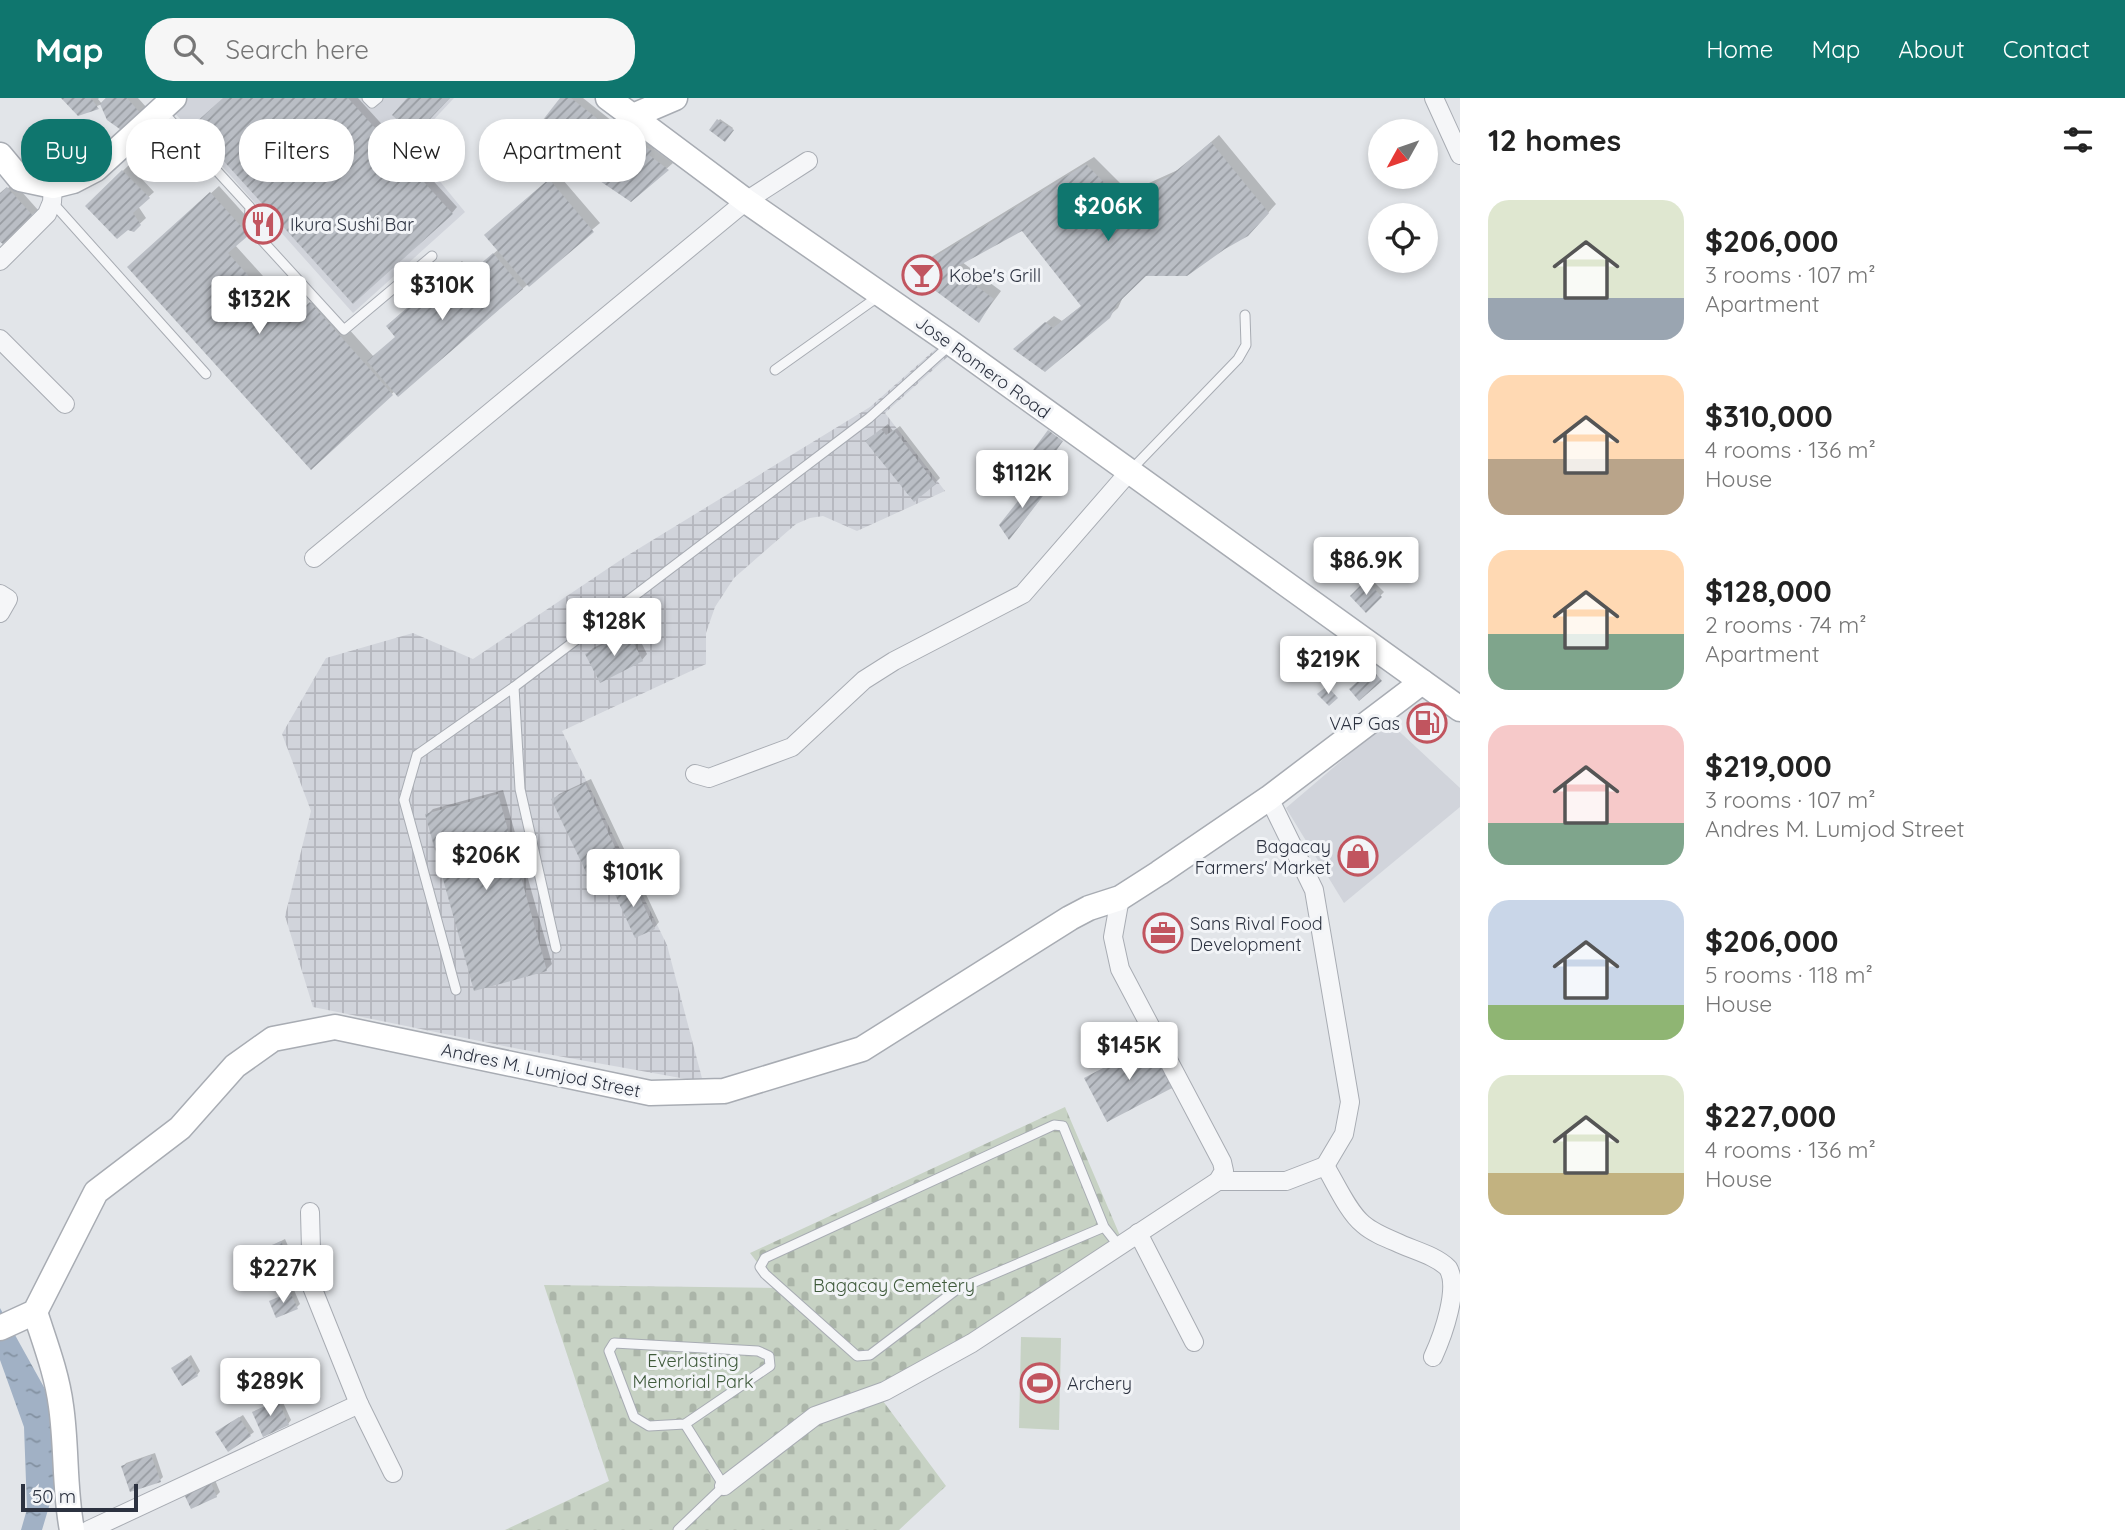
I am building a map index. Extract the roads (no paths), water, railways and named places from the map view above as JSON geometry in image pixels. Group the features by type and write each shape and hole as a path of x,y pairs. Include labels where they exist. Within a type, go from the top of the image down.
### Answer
{"main road":[{"name":"Jose Romero Road","path":"608,98 746,201 951,344 1460,709"},
{"path":"634,116 675,98"},
{"path":"0,155 20,178 52,194 96,169 161,102"},
{"name":"Andres M. Lumjod Street","path":"17,1320 96,1192 180,1128 235,1066 273,1039 335,1027 650,1093 724,1091 862,1049 1070,918 1089,908 1120,898 1269,798 1422,682"},
{"path":"17,1320 51,1362 61,1406 66,1503 72,1530"}],"street":[{"path":"1434,98 1460,155"},
{"path":"314,558 746,201 808,161"},
{"path":"0,261 47,214 52,194"},
{"path":"0,340 65,404"},
{"path":"695,774 709,778 792,747 864,680 894,661 1023,594 1129,472"},
{"path":"0,594 8,599 0,613"},
{"path":"1219,1181 1286,1181 1325,1166 1344,1134 1350,1102 1314,890 1269,798"},
{"path":"724,1486 815,1416 885,1391 972,1343 1219,1181 1224,1171 1222,1162 1120,969 1113,937 1120,898"},
{"path":"1325,1166 1360,1222 1370,1230 1449,1268 1458,1281 1457,1297 1433,1357"},
{"path":"310,1212 312,1287 359,1404 393,1473"},
{"path":"1138,1233 1194,1342"},
{"path":"89,1530 359,1404"}],"lane":[{"path":"367,98 372,103 378,98"},
{"path":"161,102 250,206 249,226 344,330 432,256"},
{"path":"52,194 206,373"},
{"path":"775,370 881,295"},
{"path":"1129,472 1238,359 1246,345 1245,315"},
{"path":"456,990 404,800 417,755 514,687 869,418 951,344"},
{"path":"514,687 520,789 556,948"},
{"path":"1104,1227 957,1290 870,1355 857,1356 760,1267 765,1258 1054,1125 1063,1126 1104,1227 1119,1246"},
{"path":"614,1343 758,1351 769,1356 771,1366 685,1424 649,1426 634,1417 609,1350 614,1343"},
{"path":"678,1530 724,1486 685,1424"}],"water":[{"path":"0,1308 55,1407 59,1473 42,1530 21,1530 27,1509 24,1427 0,1360"}],"place":[{"name":"Ikura Sushi Bar","path":"263,224"},
{"name":"Kobe's Grill","path":"922,275"},
{"name":"VAP Gas","path":"1427,723"},
{"name":"Bagacay Farmers' Market","path":"1358,856"},
{"name":"Sans Rival Food Development","path":"1163,933"},
{"name":"Archery","path":"1040,1383"}],"park label":[{"name":"Bagacay Cemetery","path":"894,1285"},
{"name":"Everlasting Memorial Park","path":"693,1370"}]}
